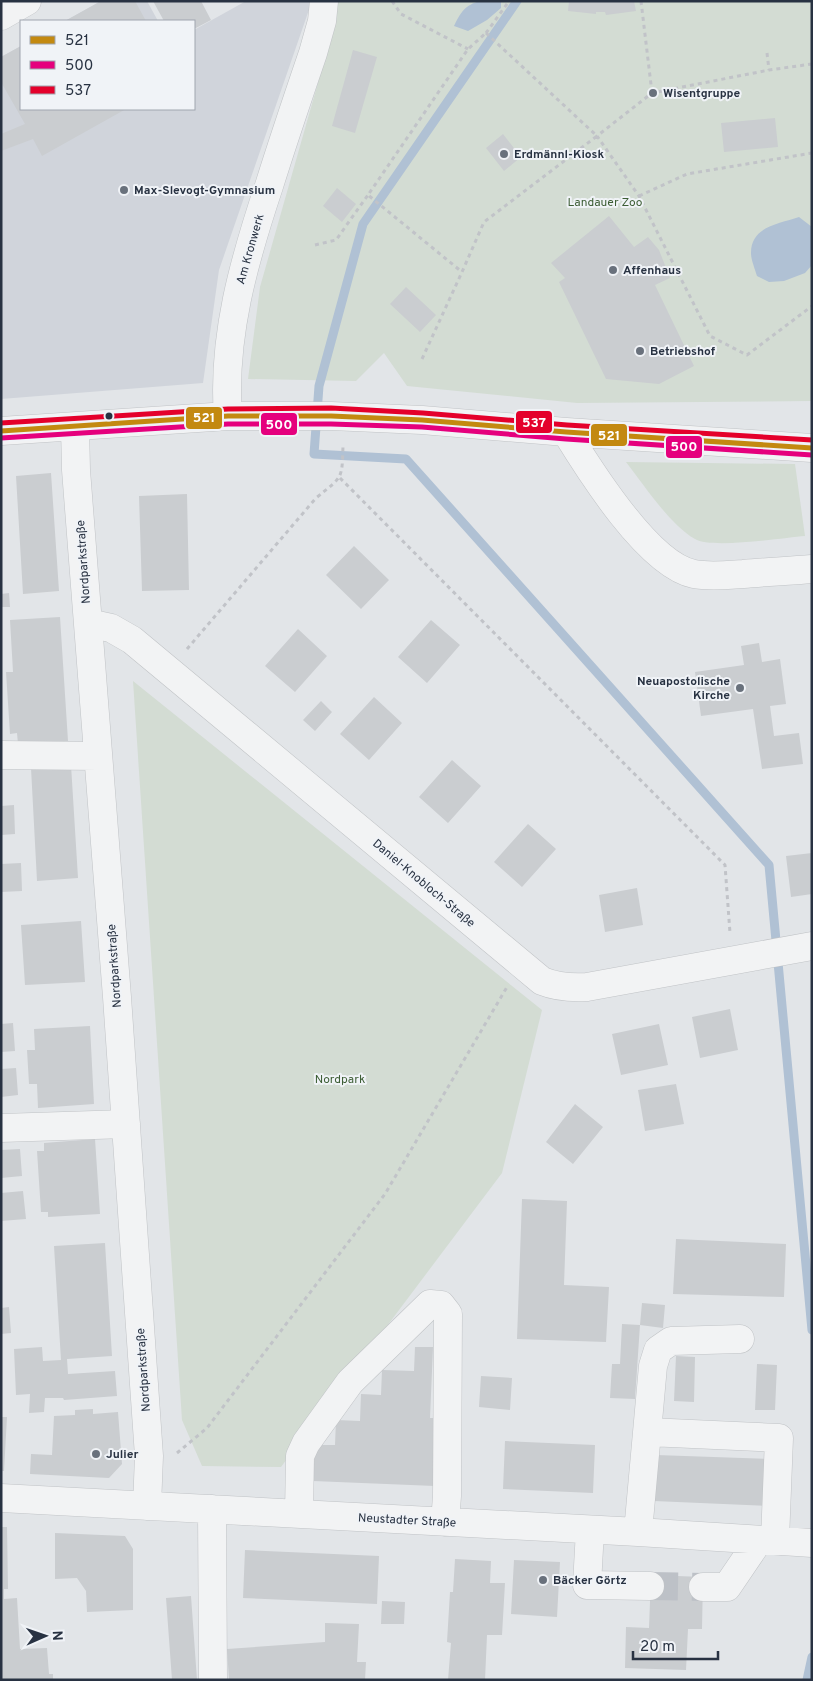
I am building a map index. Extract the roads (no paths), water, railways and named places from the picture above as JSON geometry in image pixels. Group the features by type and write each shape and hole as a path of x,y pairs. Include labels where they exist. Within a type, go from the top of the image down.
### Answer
{"street":[{"path":"1,16 27,1"},
{"name":"Am Kronwerk","path":"228,416 226,383 235,303 248,251 315,45 322,21 324,1"},
{"path":"1,431 228,416 287,415 422,420 566,432 812,448"},
{"name":"Nordparkstraße","path":"76,427 76,470 126,1124 149,1456 147,1506"},
{"path":"566,432 596,481 645,542 669,562 692,574 709,576 812,569"},
{"name":"Daniel-Knobloch-Straße","path":"88,623 111,628 126,636 542,981 552,985 575,988 807,946"},
{"path":"1,755 98,756"},
{"path":"1,1128 126,1124"},
{"path":"299,1514 300,1456 306,1443 350,1382 430,1304 441,1305 448,1314 447,1496 444,1522"},
{"path":"638,1532 653,1366 658,1350 671,1341 740,1339"},
{"path":"648,1432 780,1438 767,1540 727,1588 703,1587"},
{"name":"Neustadter Straße","path":"1,1498 812,1543"},
{"path":"212,1510 213,1680"},
{"path":"590,1530 587,1585 650,1586"}],"water":[{"path":"480,1 501,1 501,8 487,20 468,31 454,26 464,10"},
{"path":"799,217 812,227 812,265 805,273 784,281 769,282 757,276 751,253 752,244 756,237 775,224"}],"waterway":[{"path":"517,1 363,224 319,386 314,454 406,459 769,865 812,1330"},
{"path":"807,1680 812,1657"}],"tunnel":[{"path":"650,1586 703,1587"}],"place":[{"name":"Wisentgruppe","path":"653,93"},
{"name":"Erdmännl-Kiosk","path":"504,154"},
{"name":"Max-Slevogt-Gymnasium","path":"124,190"},
{"name":"Affenhaus","path":"613,270"},
{"name":"Betriebshof","path":"640,351"},
{"name":"Neuapostolische Kirche","path":"740,688"},
{"name":"Julier","path":"96,1454"},
{"name":"Bäcker Görtz","path":"543,1580"}],"park label":[{"name":"Landauer Zoo","path":"605,202"},
{"name":"Nordpark","path":"340,1079"}]}
